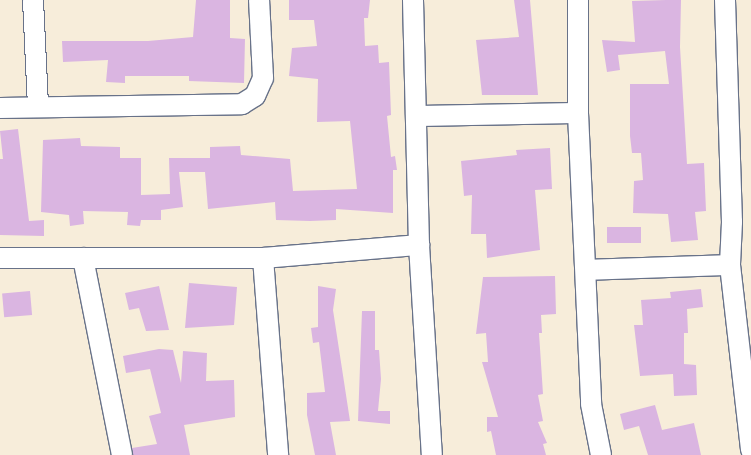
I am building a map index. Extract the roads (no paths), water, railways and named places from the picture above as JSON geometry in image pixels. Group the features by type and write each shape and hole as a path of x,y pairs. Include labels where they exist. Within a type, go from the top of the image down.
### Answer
{"street":[{"path":"33,0 38,106"},
{"path":"0,108 38,106 242,104 255,96 263,78 259,0"},
{"path":"413,0 420,245 432,455"},
{"path":"578,0 578,113 591,404 601,455"},
{"path":"725,0 732,222 730,265 751,450"},
{"path":"416,116 578,113"},
{"path":"0,258 263,258 420,245"},
{"path":"83,258 122,455"},
{"path":"263,258 278,455"},
{"path":"586,270 730,265"}]}
